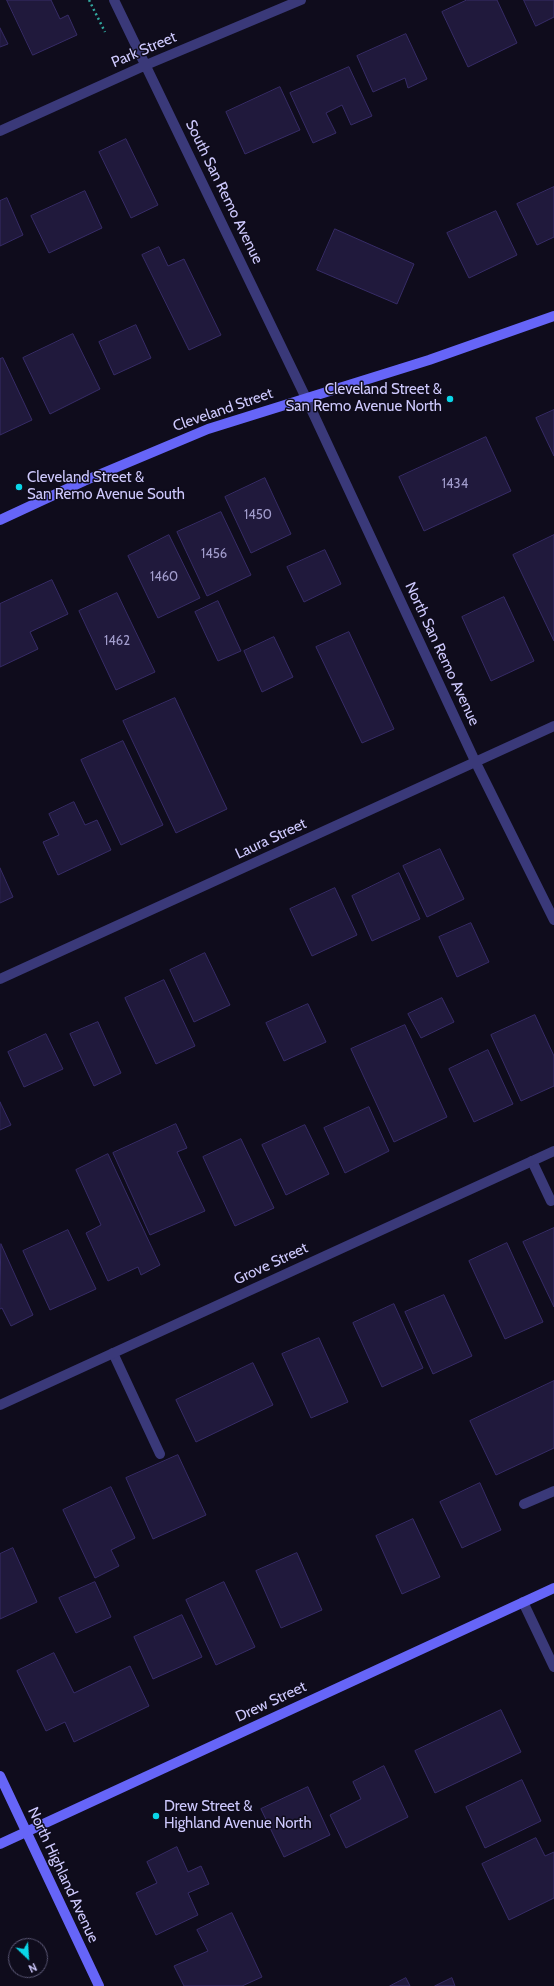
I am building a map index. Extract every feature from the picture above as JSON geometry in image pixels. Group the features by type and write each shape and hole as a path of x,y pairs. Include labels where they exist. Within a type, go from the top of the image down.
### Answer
{"street":[{"name":"South San Remo Avenue","path":"114,0 306,398"},
{"name":"Park Street","path":"0,131 146,65 301,0"},
{"name":"Cleveland Street","path":"0,520 84,481 208,429 444,355 554,316"},
{"name":"North San Remo Avenue","path":"306,398 476,761 554,920"},
{"name":"Laura Street","path":"0,979 554,726"},
{"name":"Grove Street","path":"0,1405 554,1151"},
{"path":"532,1161 551,1201"},
{"path":"113,1353 160,1454"},
{"path":"524,1504 554,1491"},
{"name":"Drew Street","path":"0,1844 554,1588"},
{"path":"523,1602 554,1668"},
{"name":"North Highland Avenue","path":"0,1776 99,1986"}],"path":[{"path":"89,0 106,34"}],"building":[{"path":"7,0 51,0 60,19 68,15 77,35 33,55"},
{"path":"467,0 497,0 517,43 468,67 442,12"},
{"path":"524,0 554,0 554,17 536,26"},
{"path":"0,28 8,44 0,47"},
{"path":"406,34 427,79 408,88 405,78 373,92 357,56"},
{"path":"349,67 372,116 351,125 342,105 326,113 336,133 313,143 290,93"},
{"path":"280,87 300,130 245,154 226,112"},
{"path":"126,139 158,205 131,218 99,152"},
{"path":"554,187 554,237 537,245 517,204"},
{"path":"85,191 102,228 49,253 31,216"},
{"path":"7,198 23,235 0,246 0,201"},
{"path":"496,211 517,255 469,278 447,233"},
{"path":"335,229 414,264 397,304 317,270"},
{"path":"159,247 168,266 184,259 221,335 189,350 142,255"},
{"path":"136,325 151,358 114,375 99,342"},
{"path":"73,334 100,389 50,414 23,358"},
{"path":"3,358 32,420 0,435 0,359"},
{"path":"554,410 554,456 536,418"},
{"path":"486,437 511,491 424,531 399,477"},
{"path":"265,478 291,534 251,553 225,497"},
{"path":"221,512 251,575 207,596 177,532"},
{"path":"169,535 200,598 158,618 128,556"},
{"path":"554,535 554,641 513,555"},
{"path":"325,550 341,584 304,602 287,567"},
{"path":"52,580 68,614 30,632 38,649 0,667 0,604"},
{"path":"117,593 155,672 116,690 79,611"},
{"path":"504,597 534,661 491,681 462,617"},
{"path":"218,601 241,651 218,661 195,612"},
{"path":"349,632 394,729 362,743 316,647"},
{"path":"274,637 293,677 262,692 244,651"},
{"path":"175,698 227,809 176,833 123,721"},
{"path":"123,741 163,825 121,845 81,760"},
{"path":"74,802 85,825 97,820 111,850 58,875 43,842 59,835 49,814"},
{"path":"440,849 464,899 427,917 403,866"},
{"path":"0,868 13,897 0,903"},
{"path":"399,873 420,919 372,941 352,896"},
{"path":"335,888 357,935 312,956 290,909"},
{"path":"471,923 489,962 457,977 439,937"},
{"path":"205,953 230,1005 194,1022 170,970"},
{"path":"164,980 195,1046 156,1064 125,998"},
{"path":"442,998 454,1022 421,1038 408,1014"},
{"path":"308,1004 326,1042 284,1061 266,1023"},
{"path":"535,1015 554,1056 554,1086 521,1101 491,1035"},
{"path":"98,1022 121,1073 94,1086 70,1034"},
{"path":"405,1025 447,1117 394,1142 351,1049"},
{"path":"46,1034 63,1069 24,1087 8,1052"},
{"path":"488,1050 513,1104 474,1122 449,1069"},
{"path":"0,1102 11,1125 0,1130"},
{"path":"369,1107 389,1151 345,1173 324,1128"},
{"path":"176,1124 187,1148 177,1152 205,1211 150,1235 113,1153"},
{"path":"305,1125 329,1174 286,1195 262,1145"},
{"path":"241,1139 274,1208 235,1226 203,1157"},
{"path":"108,1154 160,1265 141,1275 138,1267 108,1281 86,1233 101,1225 76,1170"},
{"path":"554,1228 554,1307 523,1242"},
{"path":"68,1230 96,1289 50,1310 23,1251"},
{"path":"507,1243 543,1322 505,1339 469,1261"},
{"path":"1,1244 33,1315 11,1326 2,1308 0,1309"},
{"path":"444,1295 472,1356 433,1374 405,1312"},
{"path":"394,1304 423,1368 382,1387 353,1323"},
{"path":"319,1338 348,1402 311,1418 282,1354"},
{"path":"253,1363 273,1405 196,1442 176,1400"},
{"path":"554,1381 554,1448 496,1475 470,1421"},
{"path":"178,1455 206,1515 153,1539 126,1478"},
{"path":"480,1483 501,1530 462,1548 440,1502"},
{"path":"111,1487 135,1538 111,1550 119,1566 95,1578 63,1510"},
{"path":"413,1519 440,1577 402,1594 376,1536"},
{"path":"13,1548 37,1602 0,1619 0,1554"},
{"path":"297,1553 322,1610 281,1628 256,1571"},
{"path":"95,1582 111,1617 76,1633 59,1598"},
{"path":"224,1582 255,1647 216,1665 186,1600"},
{"path":"182,1615 202,1657 153,1679 134,1637"},
{"path":"54,1653 74,1693 130,1666 149,1706 74,1742 65,1722 46,1731 17,1671"},
{"path":"501,1710 521,1752 435,1793 415,1751"},
{"path":"384,1766 408,1817 346,1848 330,1815 361,1799 353,1782"},
{"path":"522,1780 541,1821 485,1848 466,1807"},
{"path":"308,1787 330,1835 284,1857 261,1809"},
{"path":"536,1838 545,1856 554,1852 554,1898 509,1920 482,1864"},
{"path":"177,1847 188,1872 201,1866 209,1884 188,1893 198,1915 156,1935 136,1893 157,1883 147,1862"},
{"path":"232,1913 262,1977 242,1986 184,1986 174,1966 208,1951 197,1930"},
{"path":"406,1978 410,1986 390,1986"},
{"path":"452,1978 455,1986 435,1986"}],"place":[{"name":"Cleveland Street & San Remo Avenue North","path":"450,399"},
{"name":"Cleveland Street & San Remo Avenue South","path":"19,487"},
{"name":"Drew Street & Highland Avenue North","path":"156,1816"}]}
